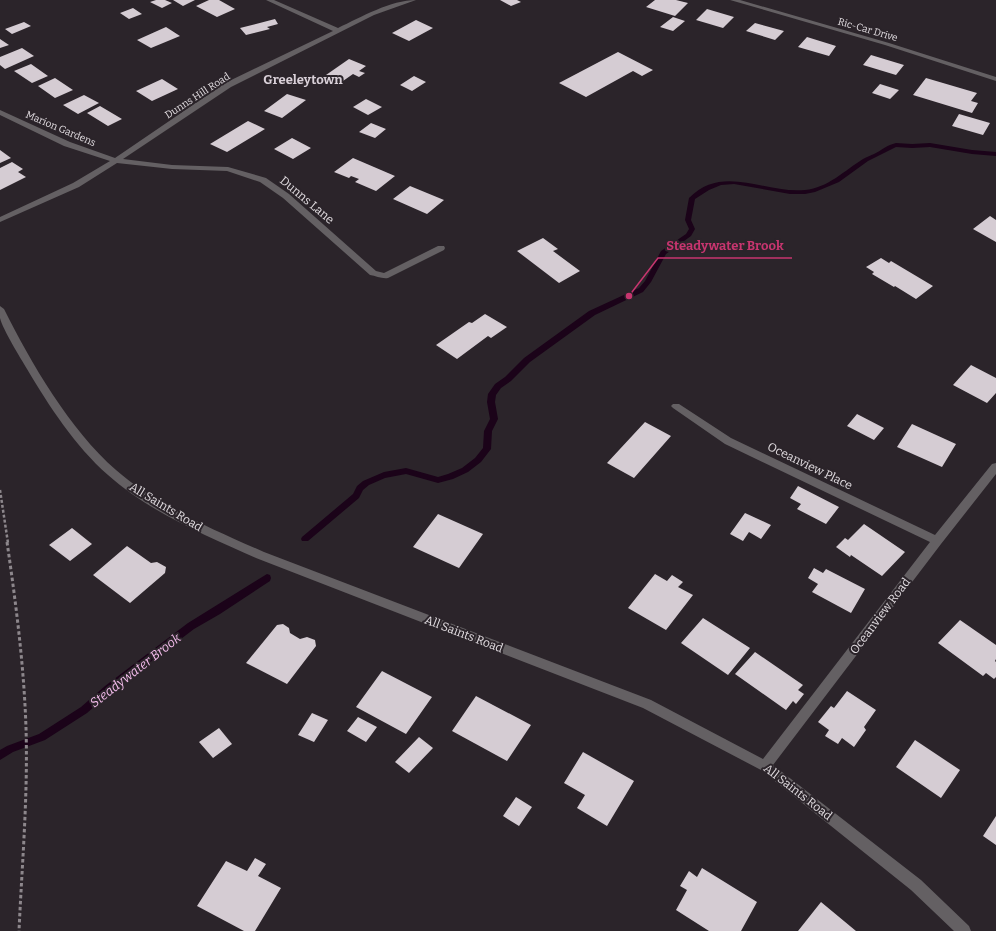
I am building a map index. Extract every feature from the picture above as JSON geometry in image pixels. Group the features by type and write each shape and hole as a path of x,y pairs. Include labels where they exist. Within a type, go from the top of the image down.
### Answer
{"street":[{"path":"269,0 337,30"},
{"name":"Dunns Hill Road","path":"0,220 76,185 116,161 228,86 337,30 372,14 413,0"},
{"name":"Ric-Car Drive","path":"733,0 887,44 996,79"},
{"name":"Marion Gardens","path":"0,112 67,144 116,161"},
{"name":"Dunns Lane","path":"116,161 172,167 228,168 263,180 286,196 373,273 385,276 440,248"},
{"name":"All Saints Road","path":"0,309 26,362 63,418 90,450 115,476 156,504 201,528 260,555 647,704 765,766 916,886 964,931"},
{"name":"Oceanview Place","path":"676,406 728,441 937,541"},
{"name":"Oceanview Road","path":"765,766 937,541 996,467"}],"path":[{"path":"0,490 19,621 26,728 19,931"}],"building":[{"path":"165,0 172,3 162,8 150,2"},
{"path":"173,0 195,0 183,6"},
{"path":"209,0 219,0 235,9 217,17 196,6"},
{"path":"500,0 517,0 521,2 511,6"},
{"path":"655,0 676,0 688,3 675,16 646,7"},
{"path":"133,8 142,14 129,19 120,13"},
{"path":"707,9 734,17 723,28 696,20"},
{"path":"673,17 685,21 673,31 660,27"},
{"path":"275,19 278,24 267,27 270,29 246,35 240,28"},
{"path":"416,20 433,28 409,41 392,33"},
{"path":"24,22 31,26 12,34 5,29"},
{"path":"755,23 784,31 775,40 746,31"},
{"path":"166,27 180,36 151,48 137,40"},
{"path":"807,37 836,46 829,56 798,47"},
{"path":"0,39 9,45 0,48"},
{"path":"22,48 34,56 5,69 0,65 0,57"},
{"path":"618,52 653,70 642,76 633,71 586,97 559,83"},
{"path":"871,55 904,65 896,75 863,65"},
{"path":"349,59 366,66 359,71 365,73 359,77 353,74 343,81 326,75"},
{"path":"31,64 48,76 32,83 14,71"},
{"path":"414,76 426,82 412,91 400,85"},
{"path":"55,78 73,90 55,98 38,86"},
{"path":"926,78 977,93 971,101 978,103 972,113 913,95"},
{"path":"162,79 178,89 152,101 136,91"},
{"path":"880,84 899,90 890,99 872,93"},
{"path":"287,94 306,100 282,118 264,111"},
{"path":"84,95 99,103 78,114 63,105"},
{"path":"366,99 382,107 368,115 353,107"},
{"path":"100,106 122,119 108,126 87,113"},
{"path":"959,114 990,123 983,135 952,126"},
{"path":"248,121 265,129 227,152 210,144"},
{"path":"371,123 386,129 375,138 359,132"},
{"path":"292,138 311,148 293,159 274,149"},
{"path":"0,150 11,158 0,163"},
{"path":"353,158 395,176 376,191 355,182 359,179 351,176 349,178 334,172"},
{"path":"12,162 23,169 18,172 26,177 0,190 0,168"},
{"path":"410,186 444,200 427,214 393,199"},
{"path":"990,216 996,220 996,242 973,229"},
{"path":"543,238 558,249 553,251 580,271 559,283 517,251"},
{"path":"881,258 889,263 891,261 933,286 916,299 872,274 874,272 866,267"},
{"path":"485,314 507,327 491,338 488,336 457,359 436,345 469,322 472,323"},
{"path":"971,365 996,378 996,393 987,403 953,385"},
{"path":"857,414 884,428 874,440 847,426"},
{"path":"645,422 671,436 634,478 607,463"},
{"path":"912,424 956,444 942,467 897,447"},
{"path":"798,486 839,507 826,524 797,509 801,504 790,498"},
{"path":"745,513 771,525 761,539 749,532 743,541 730,534"},
{"path":"438,514 483,534 459,568 413,547"},
{"path":"864,524 905,552 882,576 851,555 850,557 836,547 845,538 848,540"},
{"path":"72,528 92,544 70,561 49,545"},
{"path":"127,546 151,563 157,562 166,567 165,573 130,603 93,575"},
{"path":"814,568 823,573 826,569 865,589 851,613 812,592 818,584 808,578"},
{"path":"655,574 667,581 672,575 683,582 678,587 693,595 666,630 628,608"},
{"path":"703,618 750,648 728,675 681,643"},
{"path":"960,620 996,645 996,677 994,679 986,673 983,676 938,643"},
{"path":"283,624 289,628 290,633 300,639 307,637 315,640 316,646 287,684 246,663 277,625"},
{"path":"755,652 803,685 798,690 804,694 796,704 793,701 786,710 735,674"},
{"path":"382,671 432,697 406,734 356,707"},
{"path":"847,691 876,710 864,727 866,730 854,747 842,738 838,744 825,736 829,730 818,722 831,706 834,708"},
{"path":"476,696 531,725 507,761 452,731"},
{"path":"312,713 328,720 314,742 298,735"},
{"path":"358,717 377,727 366,742 347,731"},
{"path":"219,728 232,744 213,758 199,742"},
{"path":"419,737 433,748 409,773 395,762"},
{"path":"915,740 960,770 941,798 896,767"},
{"path":"583,752 634,781 607,826 577,808 585,795 564,783"},
{"path":"516,797 532,807 519,826 503,816"},
{"path":"996,816 996,845 983,836"},
{"path":"255,858 266,864 258,876 281,888 255,931 244,931 197,906 226,861 247,871"},
{"path":"702,868 757,902 741,931 709,931 676,910 687,890 680,886 689,871 697,877"},
{"path":"821,902 856,931 798,931"}],"waterway":[{"name":"Steadywater Brook","path":"305,539 356,496 360,488 366,483 384,475 406,471 438,480 450,477 465,470 478,460 487,449 488,431 494,419 491,402 492,394 498,386 508,379 527,360 592,313 641,290 648,282 663,253 689,235 692,229 688,220 692,198 706,188 720,183 734,182 775,190 805,192 821,188 829,184 866,160 889,147 896,145 930,145 972,152 996,154"},
{"name":"Steadywater Brook","path":"0,756 10,749 42,737 84,710 108,689 191,626 217,611 267,578"}],"place":[{"name":"Steadywater Brook","path":"629,296"}],"district":[{"name":"Greeleytown","path":"303,79"}]}
